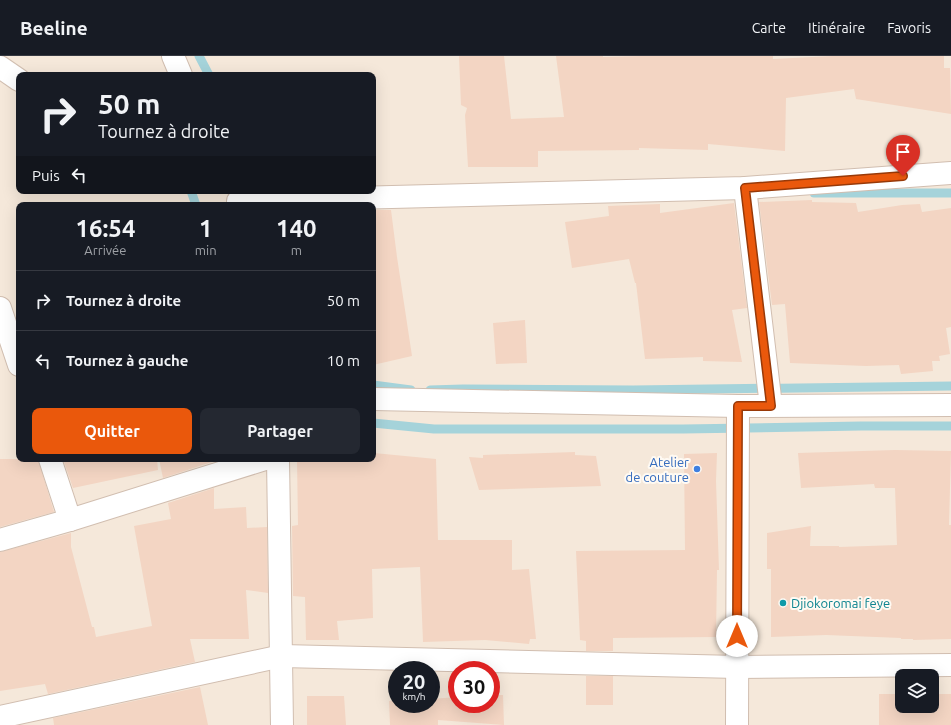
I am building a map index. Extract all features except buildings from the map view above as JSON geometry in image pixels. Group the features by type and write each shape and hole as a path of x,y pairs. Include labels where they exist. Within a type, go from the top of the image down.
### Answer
{"street":[{"path":"173,56 180,72"},
{"path":"0,67 16,78"},
{"path":"237,199 745,188 951,173"},
{"path":"745,188 771,406"},
{"path":"0,308 16,356"},
{"path":"376,399 738,406 951,405"},
{"path":"737,725 738,406"},
{"path":"51,462 70,520"},
{"path":"0,540 70,520 255,462"},
{"path":"278,462 282,725"},
{"path":"0,716 282,656 737,667 951,665"}],"shaded area":[{"path":"0,56 951,56 951,725 0,725"}],"waterway":[{"path":"199,56 207,72"},
{"path":"814,193 951,193"},
{"path":"192,194 195,202"},
{"path":"376,385 411,390"},
{"path":"430,390 633,390 951,386"},
{"path":"376,423 434,429 683,429 951,426"}],"place":[{"name":"Atelier de couture","path":"697,469"},
{"name":"Djiokoromai feye","path":"783,603"}],"route":[{"path":"737,636 738,406 771,406 745,188 903,176"}]}
